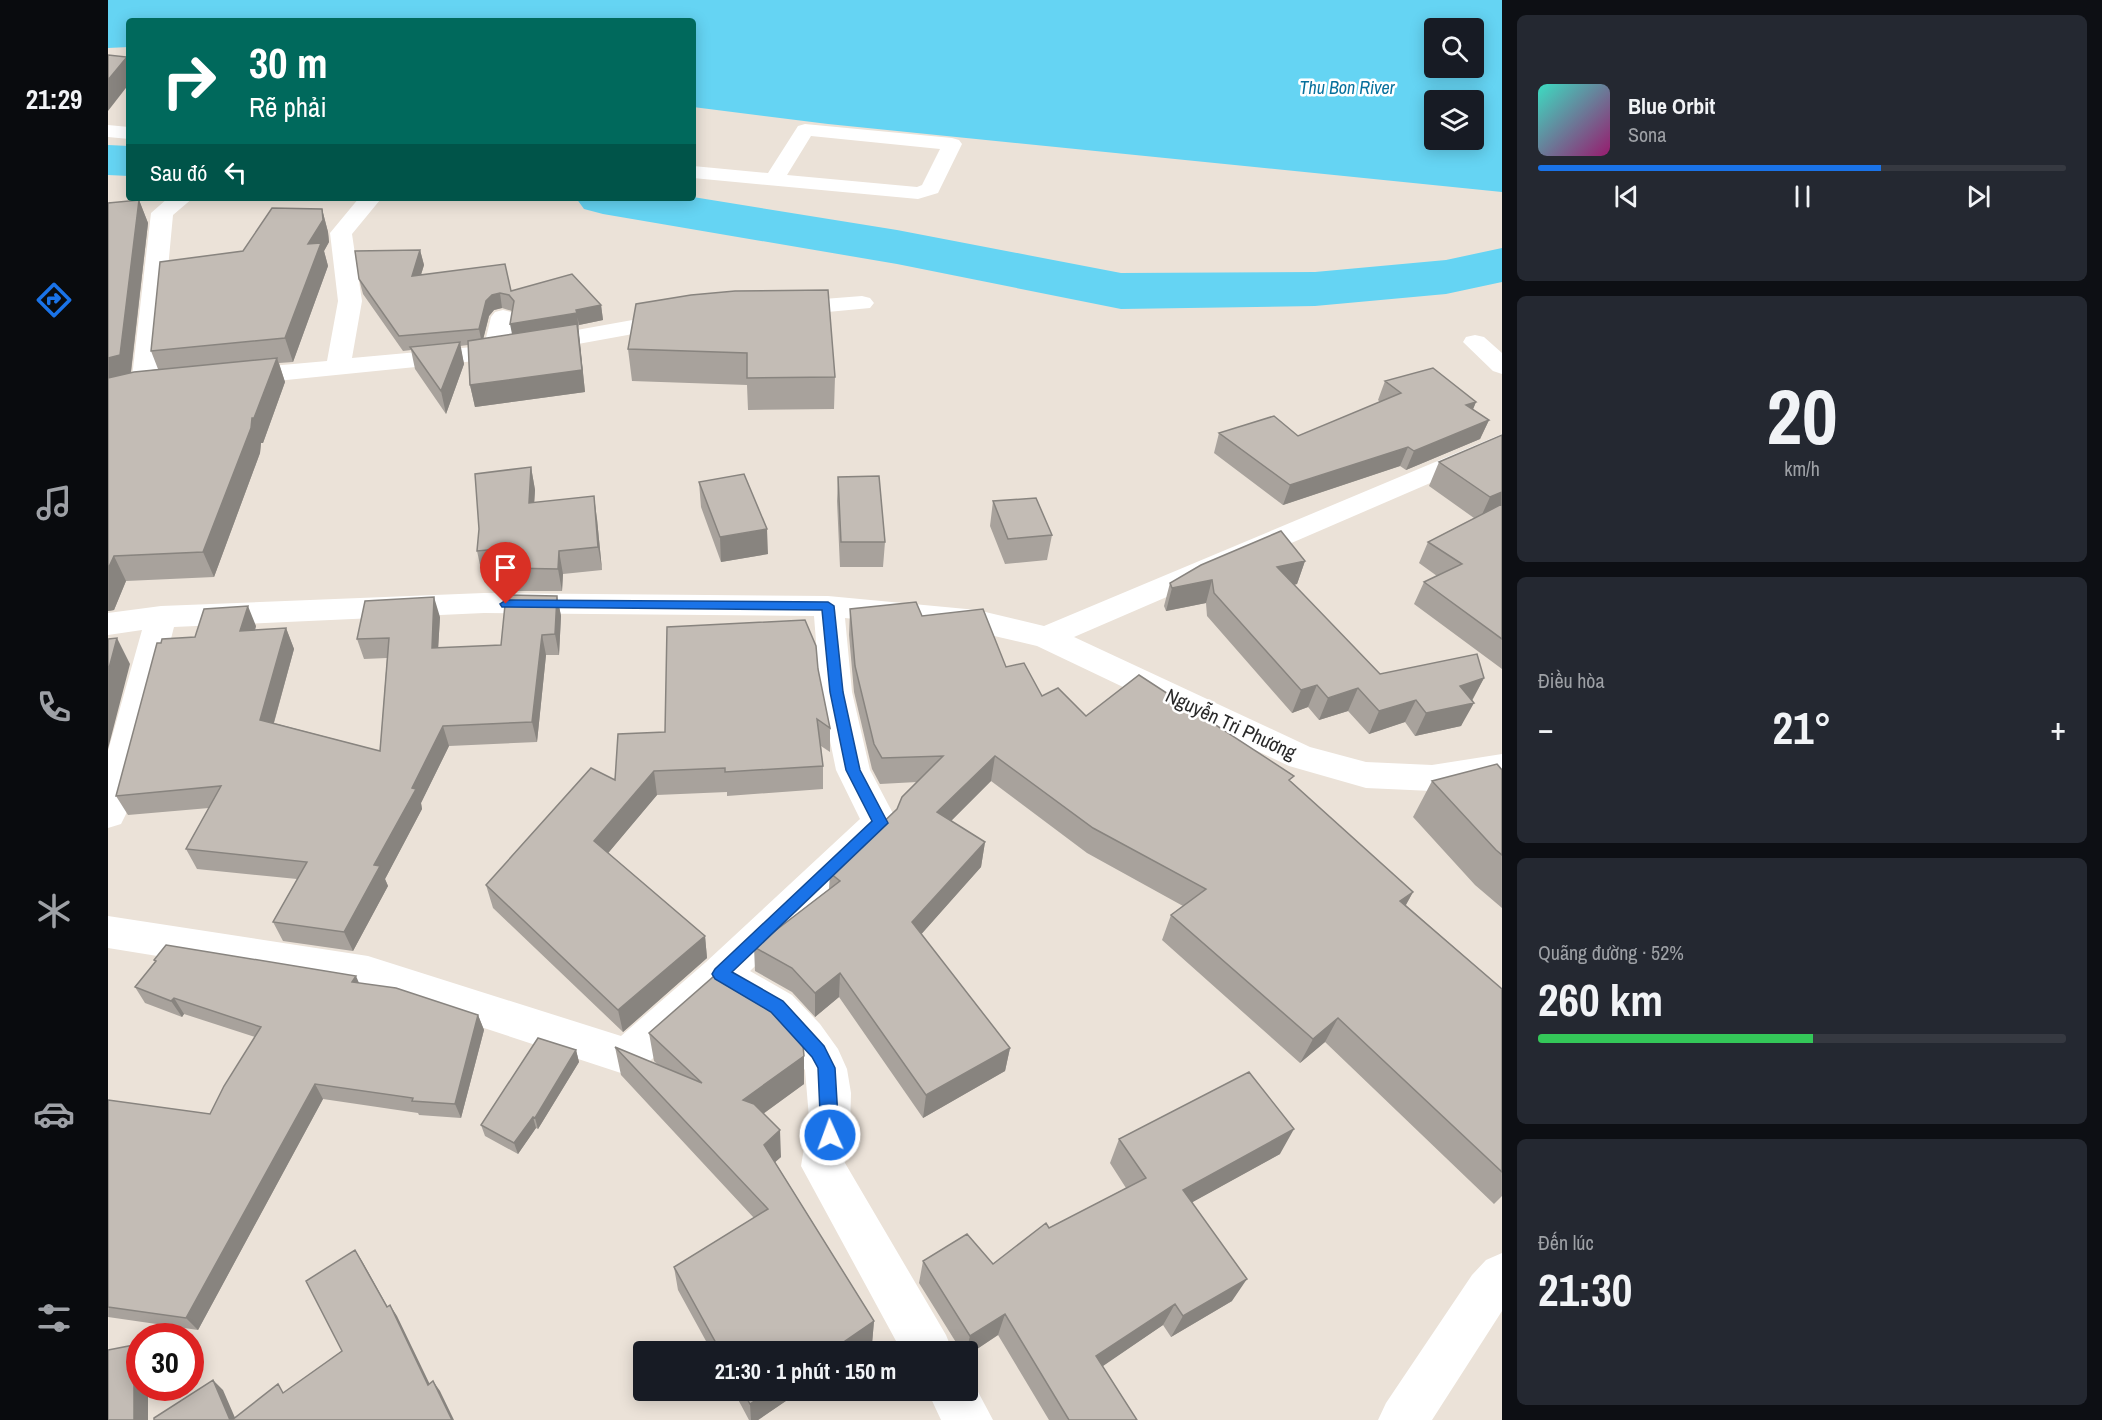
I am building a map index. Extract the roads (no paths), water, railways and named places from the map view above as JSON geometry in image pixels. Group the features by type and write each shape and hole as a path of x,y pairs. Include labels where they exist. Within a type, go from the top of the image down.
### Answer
{"street":[{"path":"696,172 918,194 931,189 952,144 805,129 774,179"},
{"path":"108,131 126,133"},
{"path":"145,387 162,213 178,201"},
{"path":"338,367 350,301 341,233 368,201"},
{"path":"760,310 862,303"},
{"path":"215,379 495,352 704,315"},
{"path":"495,352 503,317"},
{"path":"1475,342 1502,366"},
{"path":"1046,637 1502,442"},
{"name":"Nguyễn Tri Phương","path":"108,624 161,617 484,603 828,606 977,621 1046,637 1300,757 1377,776 1432,778 1502,767"},
{"path":"108,932 368,973 627,1056 720,974 880,823 853,770 836,692 828,606"},
{"path":"108,814 161,617"},
{"path":"720,974 777,1006 818,1051 826,1068 829,1093 830,1135 823,1166 923,1341"},
{"path":"1403,1420 1488,1291 1502,1275"},
{"path":"957,1401 968,1420"}],"water":[{"name":"Thu Bon River","path":"108,0 1502,0 1502,192 828,124 696,107 696,18 126,18 126,47 108,48"}],"waterway":[{"path":"108,160 126,161"},
{"path":"621,201 897,247 1121,291 1315,289 1446,277 1502,265"}]}
